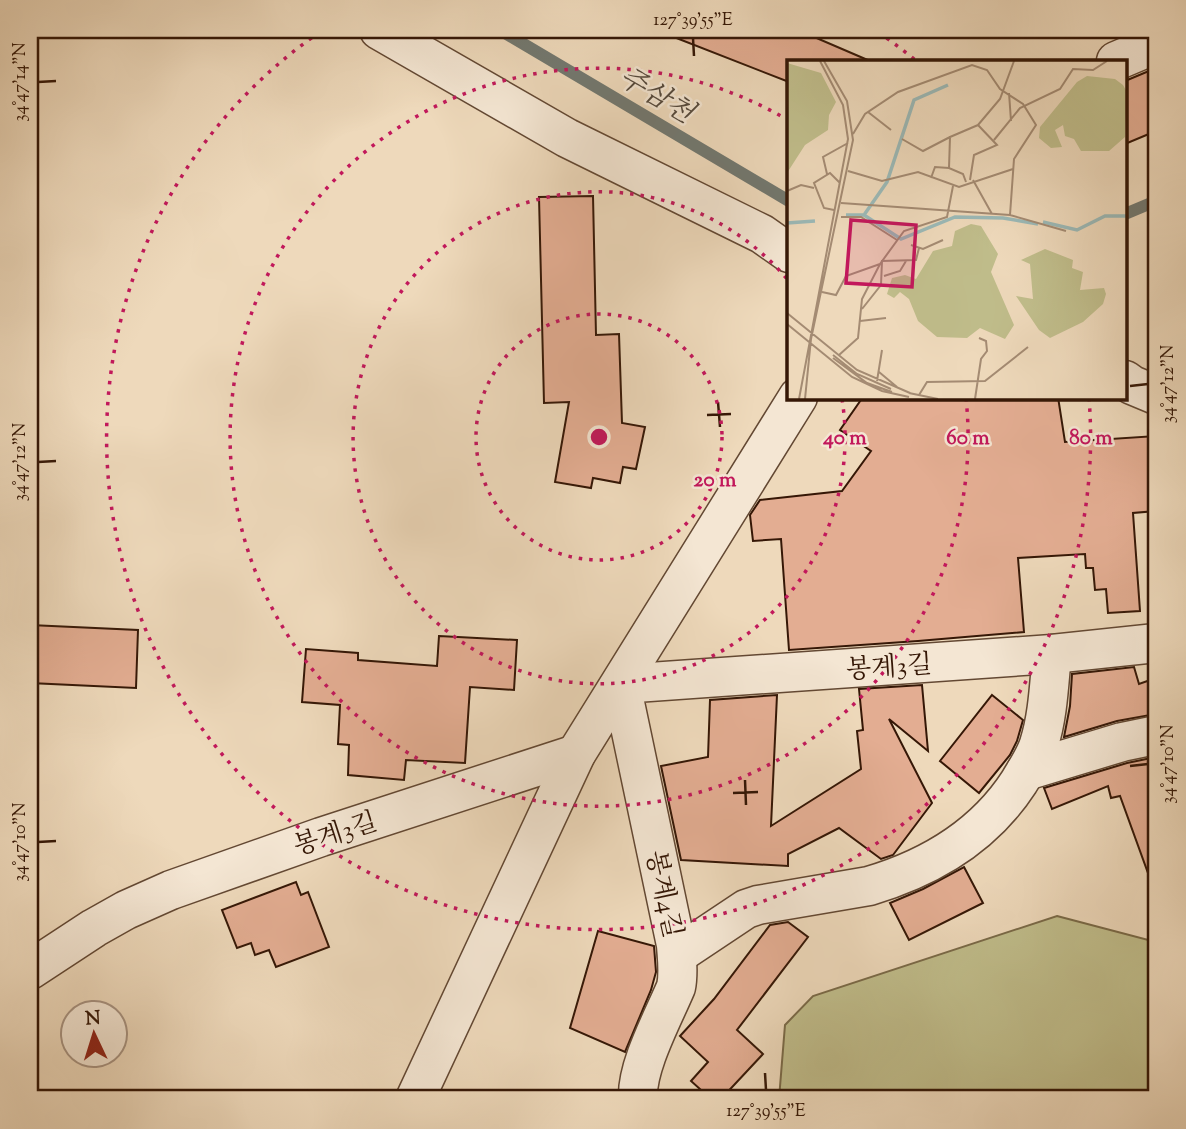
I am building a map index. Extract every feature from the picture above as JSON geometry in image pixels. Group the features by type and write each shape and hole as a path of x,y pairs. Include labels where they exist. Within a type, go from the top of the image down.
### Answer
{"street":[{"path":"379,30 566,138 762,234 787,252"},
{"path":"1118,60 1156,44"},
{"path":"1126,381 1156,395"},
{"path":"415,1099 576,754 797,399"},
{"name":"봉계3길","path":"621,684 1052,654 1156,643"},
{"path":"677,955 746,909 869,886 896,877 963,843 1007,801 1039,745 1046,714 1052,654"},
{"name":"봉계4길","path":"621,684 676,945 678,977 643,1064 638,1099"},
{"path":"1026,771 1122,742 1156,735"},
{"name":"봉계3길","path":"30,970 94,928 171,890 321,837 576,754"}],"shaded area":[{"path":"1057,916 1156,942 1156,1099 779,1099 785,1025 813,996"}],"building":[{"path":"798,30 868,60 787,60 787,81 661,32"},
{"path":"1156,68 1156,131 1126,144 1126,81"},
{"path":"593,196 596,335 619,334 622,423 645,427 636,469 623,467 620,483 593,478 591,488 555,482 569,402 544,403 539,197"},
{"path":"862,399 1058,399 1065,442 1156,436 1156,511 1133,513 1140,611 1108,613 1106,589 1095,590 1093,568 1086,568 1085,554 1018,558 1024,632 789,650 781,539 753,541 750,515 760,500 842,491 871,451 840,430"},
{"path":"30,625 138,630 136,688 30,683"},
{"path":"439,636 517,640 514,690 470,687 465,763 406,760 404,780 348,775 349,745 338,744 340,705 302,702 306,649 358,653 358,660 437,666"},
{"path":"1134,667 1139,684 1156,678 1156,714 1117,721 1064,737 1072,674"},
{"path":"922,685 928,751 889,719 932,803 893,855 881,859 839,828 788,854 788,866 681,860 661,766 708,757 710,700 777,695 771,826 861,769 857,731 863,730 859,689"},
{"path":"992,695 1023,720 1010,755 979,793 940,761"},
{"path":"1156,757 1156,883 1152,884 1120,796 1111,798 1108,786 1052,809 1044,788"},
{"path":"964,867 983,903 909,940 890,903"},
{"path":"296,882 301,895 308,892 329,947 276,967 269,950 255,955 251,943 237,948 222,910"},
{"path":"788,922 808,937 737,1030 763,1054 721,1099 711,1099 691,1081 708,1062 680,1036 714,999 770,925"},
{"path":"598,931 654,946 656,972 625,1052 570,1028"}],"waterway":[{"name":"주삼천","path":"500,30 787,200"},
{"name":"주삼천","path":"1126,214 1156,201"}]}
